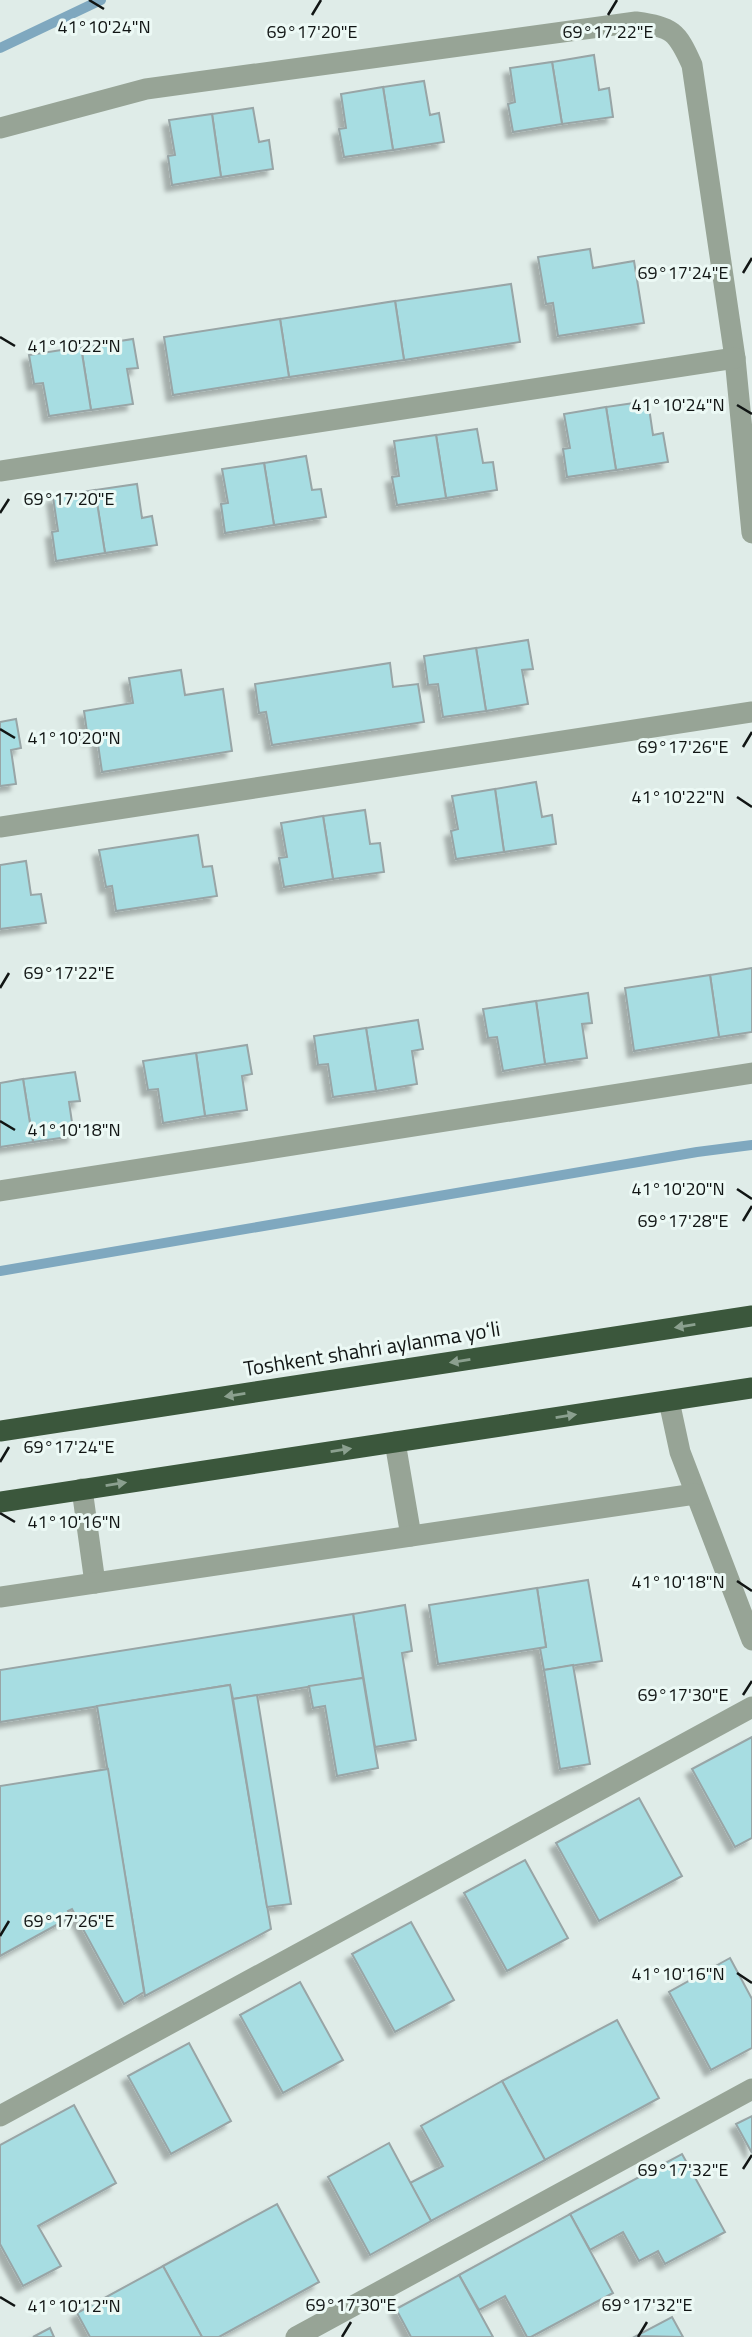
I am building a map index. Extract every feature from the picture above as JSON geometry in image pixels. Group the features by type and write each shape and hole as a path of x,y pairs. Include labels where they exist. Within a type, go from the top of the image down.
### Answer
{"highway":[{"name":"Toshkent shahri aylanma yoʻli","path":"0,1431 752,1316"},
{"path":"0,1502 752,1388"}],"street":[{"path":"0,128 146,89 636,22 662,26 680,39 692,65 747,425 752,534"},
{"path":"0,471 735,358"},
{"path":"0,828 752,712"},
{"path":"0,1191 752,1073"},
{"path":"669,1401 680,1452 752,1640"},
{"path":"395,1442 411,1536"},
{"path":"82,1489 95,1583"},
{"path":"0,1597 695,1494"},
{"path":"0,2116 752,1707"},
{"path":"296,2337 752,2090"}],"building":[{"path":"594,55 599,90 609,88 613,117 562,124 552,62"},
{"path":"552,62 562,124 513,132 508,104 515,102 510,68"},
{"path":"424,81 430,115 439,113 444,142 393,150 383,87"},
{"path":"383,87 393,150 344,157 339,129 346,128 341,94"},
{"path":"253,108 259,142 269,140 273,169 221,177 212,114"},
{"path":"212,114 221,177 172,185 168,156 175,155 169,120"},
{"path":"590,249 593,268 634,261 644,323 558,336 553,303 546,304 538,257"},
{"path":"511,284 520,342 404,360 395,301"},
{"path":"395,301 404,360 289,377 280,319"},
{"path":"280,319 289,377 173,395 164,337"},
{"path":"133,339 138,368 127,369 133,404 91,410 81,347"},
{"path":"81,347 91,410 49,416 43,383 34,384 29,355"},
{"path":"648,401 653,435 663,433 668,462 616,470 606,407"},
{"path":"606,407 616,470 567,477 563,449 570,448 564,414"},
{"path":"477,429 483,463 493,462 497,490 446,498 436,435"},
{"path":"436,435 446,498 397,505 392,477 399,476 394,441"},
{"path":"306,456 312,490 321,489 326,517 274,525 264,463"},
{"path":"264,463 274,525 225,533 221,504 228,503 222,469"},
{"path":"137,484 142,518 152,516 157,545 105,553 95,490"},
{"path":"95,490 105,553 56,561 52,532 58,531 53,497"},
{"path":"528,640 533,669 522,670 528,704 486,711 476,648"},
{"path":"476,648 486,711 443,717 438,684 428,685 424,656"},
{"path":"390,663 393,687 418,684 424,722 272,745 266,712 259,713 255,684"},
{"path":"181,670 185,695 223,689 232,751 102,772 97,737 88,739 84,711 133,703 129,678"},
{"path":"16,719 21,748 11,750 16,784 0,786 0,722"},
{"path":"536,782 542,817 552,815 556,844 504,852 495,789"},
{"path":"495,789 504,852 456,859 451,831 458,829 452,796"},
{"path":"365,810 370,844 380,843 384,872 333,879 323,816"},
{"path":"323,816 333,879 284,887 279,858 287,857 281,823"},
{"path":"198,835 203,867 212,866 217,896 116,911 112,886 106,887 99,850"},
{"path":"26,861 31,895 41,894 46,923 0,929 0,865"},
{"path":"752,968 752,1032 719,1037 710,975"},
{"path":"710,975 719,1037 634,1051 625,988"},
{"path":"588,993 592,1023 582,1024 587,1058 545,1064 536,1001"},
{"path":"536,1001 545,1064 503,1071 497,1037 488,1038 483,1009"},
{"path":"418,1020 423,1049 412,1051 417,1084 376,1091 366,1028"},
{"path":"366,1028 376,1091 333,1097 328,1064 318,1065 314,1036"},
{"path":"247,1045 252,1074 242,1076 247,1110 205,1116 196,1053"},
{"path":"196,1053 205,1116 163,1123 158,1089 148,1090 143,1061"},
{"path":"75,1072 80,1101 69,1102 74,1136 33,1142 23,1079"},
{"path":"23,1079 33,1142 0,1147 0,1083"},
{"path":"588,1580 602,1661 544,1670 540,1648 546,1647 537,1588"},
{"path":"537,1588 546,1647 438,1664 429,1605"},
{"path":"405,1605 412,1651 402,1653 416,1740 375,1747 353,1614"},
{"path":"353,1614 363,1678 233,1699 230,1685 0,1722 0,1670"},
{"path":"573,1665 590,1764 560,1769 544,1670"},
{"path":"363,1678 378,1768 337,1776 325,1706 313,1708 309,1686"},
{"path":"230,1685 271,1929 145,1996 97,1706"},
{"path":"257,1695 291,1904 267,1907 233,1699"},
{"path":"752,1737 752,1838 735,1847 692,1769"},
{"path":"108,1769 144,1992 124,2004 72,1909 68,1911 71,1917 0,1956 0,1786"},
{"path":"639,1798 682,1876 599,1921 556,1843"},
{"path":"525,1860 568,1938 507,1971 464,1893"},
{"path":"411,1922 454,2000 395,2032 352,1954"},
{"path":"730,1958 752,1999 752,2048 711,2070 669,1992"},
{"path":"300,1982 343,2060 283,2093 240,2015"},
{"path":"617,2020 659,2098 545,2160 502,2081"},
{"path":"189,2043 231,2121 171,2154 128,2076"},
{"path":"502,2081 545,2160 431,2221 410,2183 443,2166 421,2126"},
{"path":"74,2105 116,2183 38,2226 61,2266 23,2286 0,2244 0,2145"},
{"path":"752,2116 752,2153 736,2124"},
{"path":"389,2143 431,2221 370,2255 328,2177"},
{"path":"682,2154 725,2232 665,2264 658,2251 639,2261 623,2232 590,2250 570,2214"},
{"path":"277,2204 319,2282 219,2337 202,2337 163,2266"},
{"path":"570,2214 613,2293 531,2337 527,2337 505,2296 479,2310 459,2275"},
{"path":"163,2266 202,2337 90,2337 77,2313"},
{"path":"459,2275 493,2337 411,2337 396,2309"},
{"path":"672,2317 683,2337 636,2336"},
{"path":"50,2328 54,2337 33,2337"}],"waterway":[{"path":"0,48 101,0"},
{"path":"0,1271 697,1152 752,1145"}]}
